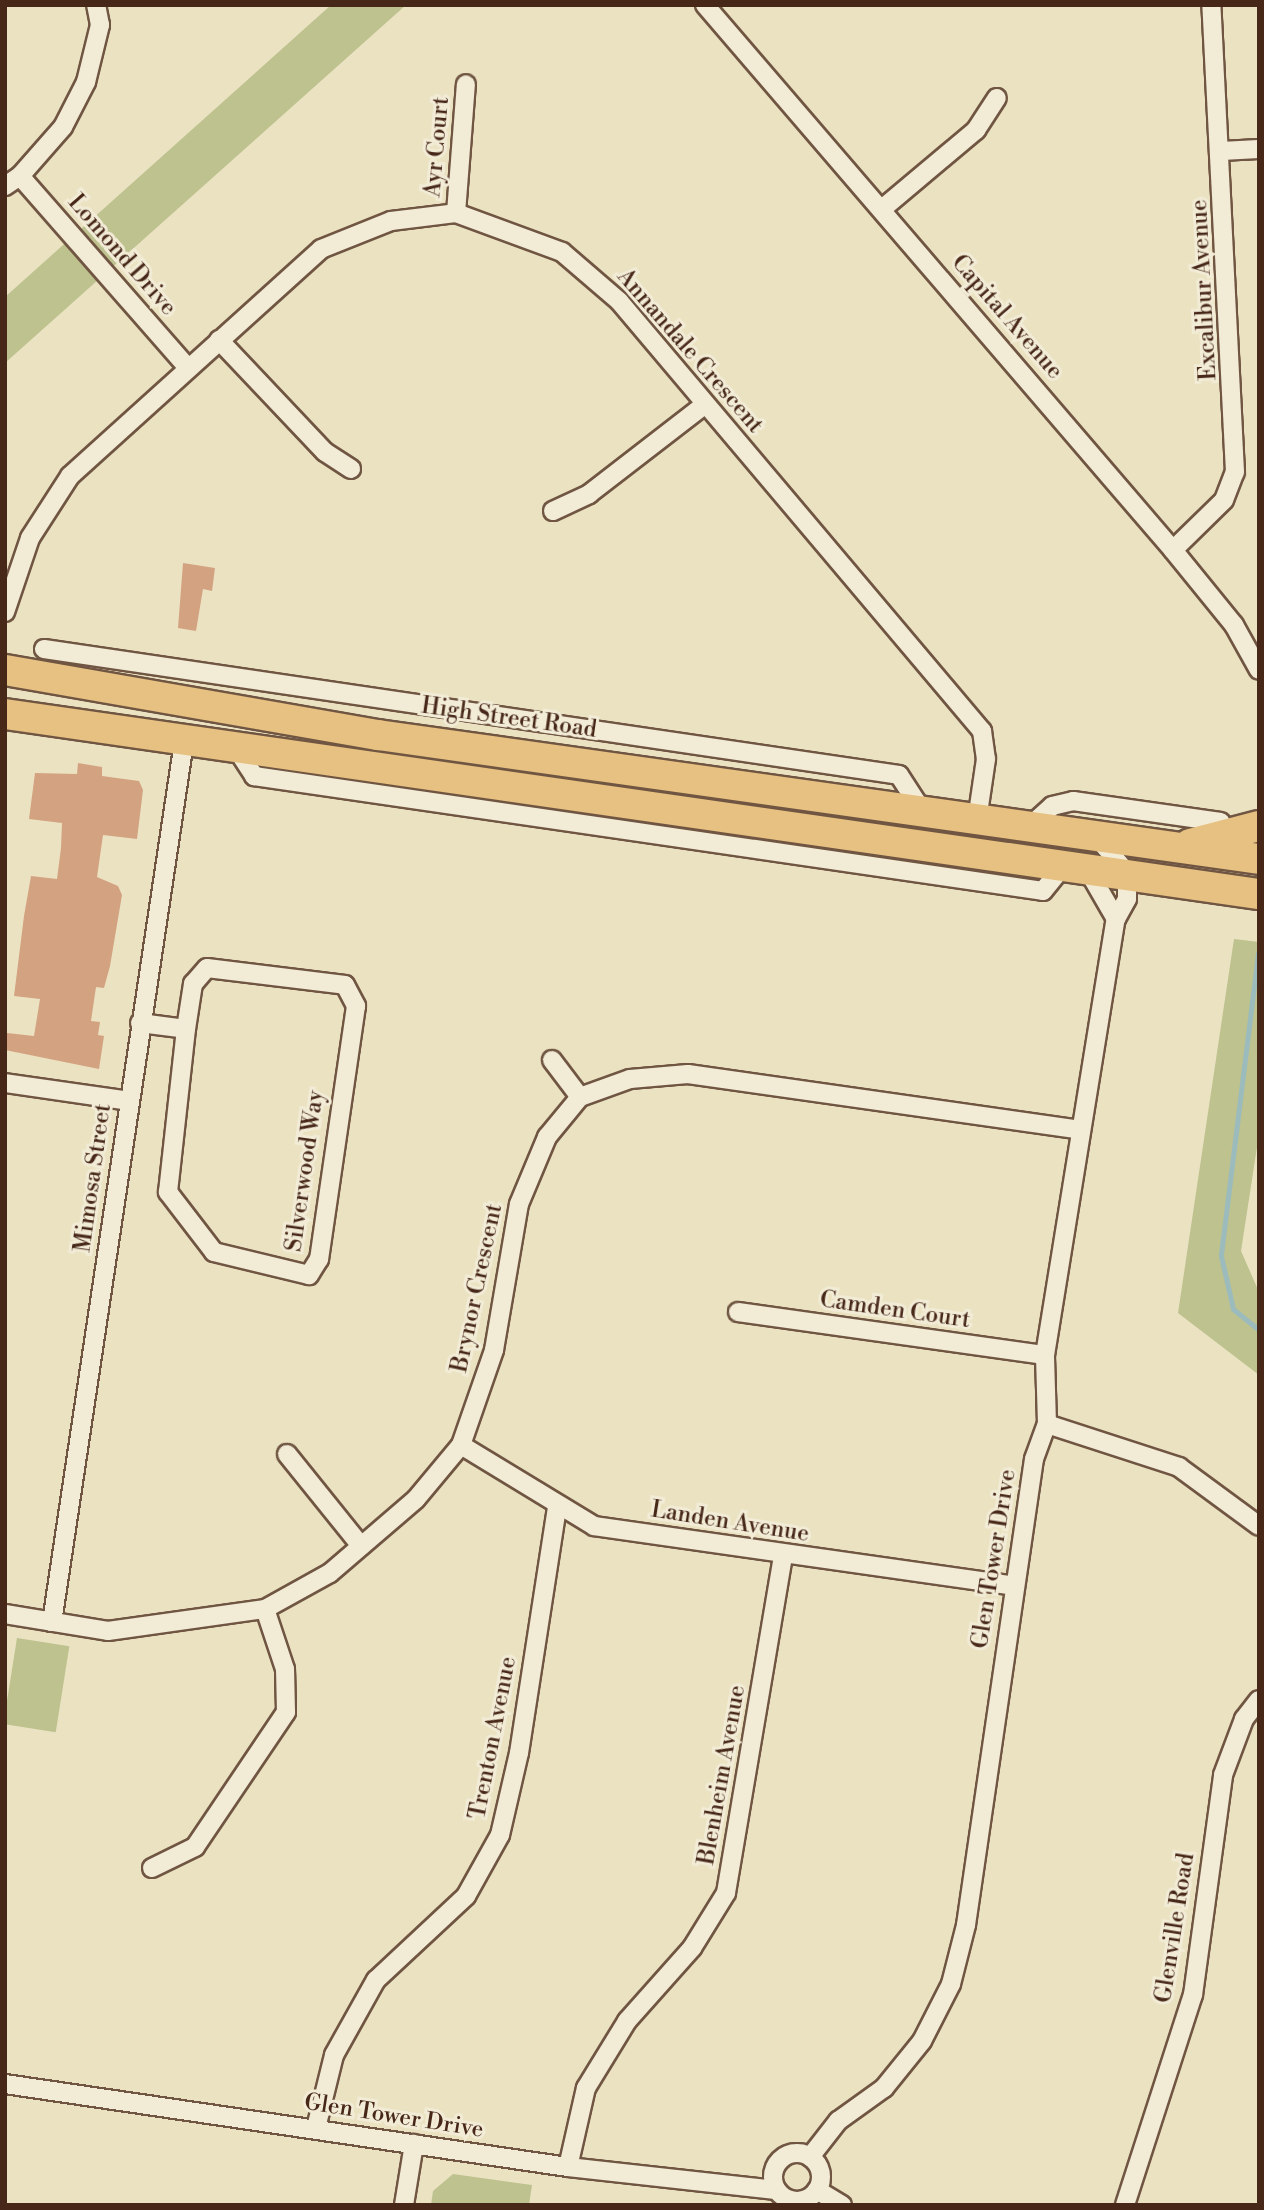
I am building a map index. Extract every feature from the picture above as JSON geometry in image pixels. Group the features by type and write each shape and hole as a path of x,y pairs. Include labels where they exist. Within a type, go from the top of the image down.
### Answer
{"main road":[{"name":"High Street Road","path":"5,670 68,667 378,735 1259,859"},
{"path":"60,723 68,667"},
{"path":"5,714 238,751 1128,880 1259,894"},
{"path":"1177,847 1259,826"}],"street":[{"name":"Capital Avenue","path":"705,5 1173,550 1234,625 1259,670"},
{"name":"Excalibur Avenue","path":"1173,550 1224,499 1235,472 1221,151 1211,5"},
{"name":"Lomond Drive","path":"101,6 86,82 63,127 13,181 187,367"},
{"name":"Ayr Court","path":"456,213 466,84"},
{"path":"882,209 976,131 997,98"},
{"path":"1221,151 1259,149"},
{"name":"Annandale Crescent","path":"5,612 46,507 187,367 321,248 391,221 456,213 523,234 591,274 704,405 982,731 986,759 977,820"},
{"path":"219,340 326,452 351,469"},
{"path":"553,511 589,494 704,405"},
{"name":"High Street Road","path":"44,649 68,667"},
{"name":"Mimosa Street","path":"52,1622 184,742"},
{"path":"1029,827 1052,806 1073,801 1221,822"},
{"path":"1177,847 1179,816"},
{"path":"1097,836 1128,880"},
{"path":"1090,874 1116,919"},
{"name":"Glen Tower Drive","path":"810,2157 838,2121 892,2078 922,2041 951,1984 966,1925 1034,1459 1047,1424 1045,1355 1116,919 1128,899 1128,880"},
{"name":"Silverwood Way","path":"206,968 345,985 356,1006 319,1259 309,1275 214,1252 168,1192 186,1029 193,984 206,968"},
{"path":"140,1023 186,1029"},
{"path":"552,1060 580,1097 630,1079 688,1074 1081,1130"},
{"path":"5,1083 130,1101"},
{"name":"Brynor Crescent","path":"5,1614 108,1631 265,1609 330,1573 416,1499 461,1445 494,1350 519,1204 547,1137 580,1097"},
{"name":"Camden Court","path":"738,1312 1045,1355"},
{"path":"1047,1424 1179,1467 1259,1526"},
{"name":"Landen Avenue","path":"461,1445 557,1508 594,1526 1014,1586"},
{"path":"287,1454 361,1546"},
{"name":"Trenton Avenue","path":"316,2128 334,2055 376,1980 466,1896 500,1835 519,1753 557,1508"},
{"name":"Blenheim Avenue","path":"568,2167 586,2088 627,2021 692,1948 726,1893 783,1555"},
{"path":"152,1868 195,1847 286,1712 285,1669 265,1609"},
{"name":"Glenville Road","path":"1125,2205 1193,1995 1223,1775 1244,1719 1259,1700"},
{"name":"Glen Tower Drive","path":"5,2084 568,2167 776,2190"},
{"path":"404,2205 414,2144"},
{"path":"810,2157 820,2170 817,2190 797,2201 776,2190 773,2174 781,2158 810,2157"},
{"path":"817,2190 842,2205"}],"green space":[{"path":"331,5 406,5 5,363 5,297"},
{"path":"1234,939 1259,942 1259,1134 1241,1251 1259,1292 1259,1375 1178,1313"},
{"path":"17,1638 69,1646 56,1732 5,1724"},
{"path":"453,2174 532,2185 529,2205 431,2205 433,2191"}],"building":[{"path":"183,563 215,568 212,591 203,589 196,631 178,628"},
{"path":"78,763 102,767 102,776 139,781 143,790 137,839 103,835 97,877 118,886 122,895 110,966 104,988 96,987 91,1021 100,1022 98,1035 104,1036 99,1069 5,1050 7,1033 34,1036 40,999 14,996 24,916 31,876 57,879 61,848 62,823 29,819 35,773 77,774"}],"waterway":[{"path":"1258,953 1221,1256 1233,1309 1259,1330"}]}
